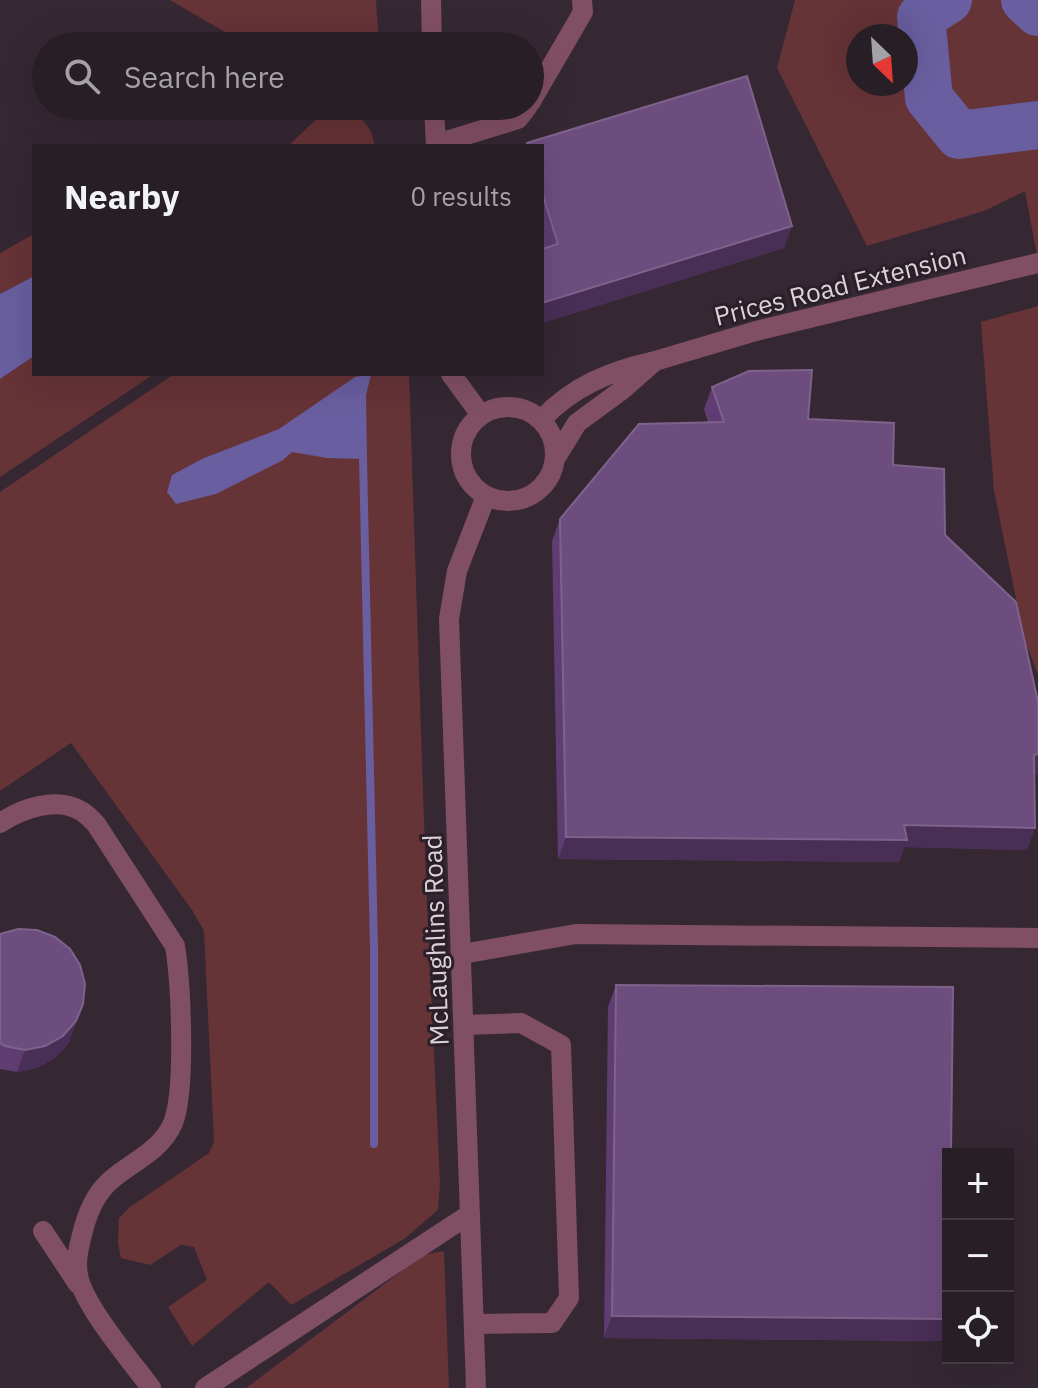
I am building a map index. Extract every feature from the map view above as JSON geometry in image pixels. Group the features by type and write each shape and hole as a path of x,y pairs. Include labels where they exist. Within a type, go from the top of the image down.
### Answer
{"street":[{"path":"431,0 432,32"},
{"path":"544,79 583,12 582,0"},
{"path":"435,120 436,144"},
{"path":"439,144 515,120"},
{"name":"Prices Road Extension","path":"541,420 560,400 615,370 756,331 1028,266"},
{"name":"Prices Road Extension","path":"555,459 577,423 655,361"},
{"path":"452,376 481,415"},
{"path":"512,407 528,411 541,420 550,432 555,459 551,474 530,496 516,501 501,501 486,496 473,487 464,473 461,457 466,434 481,415 496,408 512,407"},
{"name":"McLaughlins Road","path":"476,1388 449,619 457,571 486,496"},
{"path":"0,823 18,811 36,807 60,805 80,810 96,824 175,946 180,1101 173,1124 163,1141 111,1180 95,1199 78,1250 78,1277 90,1302"},
{"path":"462,954 576,934 1038,938"},
{"path":"464,1025 521,1023 561,1045 569,1298 552,1323 474,1324"},
{"path":"205,1388 470,1214"},
{"path":"43,1231 151,1388"}],"shaded area":[{"path":"170,0 376,0 378,32 225,32"},
{"path":"795,0 1038,0 1038,261 1025,191 984,211 867,246 777,68"},
{"path":"315,120 362,120 370,130 374,144 290,144"},
{"path":"32,235 32,277 0,294 0,253"},
{"path":"32,277 32,357 0,379 0,294"},
{"path":"1038,306 1038,674 1025,642 994,491 981,322"},
{"path":"32,357 32,376 151,376 0,477 0,379"},
{"path":"171,376 409,376 426,880 440,1182 438,1210 404,1239 291,1305 269,1282 192,1346 168,1307 207,1280 194,1247 181,1245 150,1265 121,1258 118,1243 119,1218 130,1207 209,1153 214,1142 204,931 71,743 0,791 0,492"},
{"path":"367,376 362,395 363,459 327,458 292,452 283,460 216,494 176,504 167,492 172,475 204,458 279,429 355,377"},
{"path":"444,1251 449,1388 246,1388 423,1255"}],"building":[{"path":"747,76 792,226 544,302 544,248 558,244 544,198 544,144 527,143"},
{"path":"812,370 808,419 894,423 893,465 944,469 945,535 1016,602 1038,702 1038,754 1034,755 1035,828 904,825 907,840 566,837 560,519 639,424 724,422 712,387 749,371"},
{"path":"18,929 37,930 55,937 70,949 80,965 85,984 83,1004 76,1021 63,1036 45,1046 25,1050 0,1043 0,934"},
{"path":"616,985 953,987 951,1148 942,1148 942,1319 612,1316"}],"waterway":[{"path":"948,0 921,17 929,98 959,135 1038,125"},
{"path":"1025,0 1038,12"},
{"path":"367,376 362,395 374,948 374,1144"}]}
